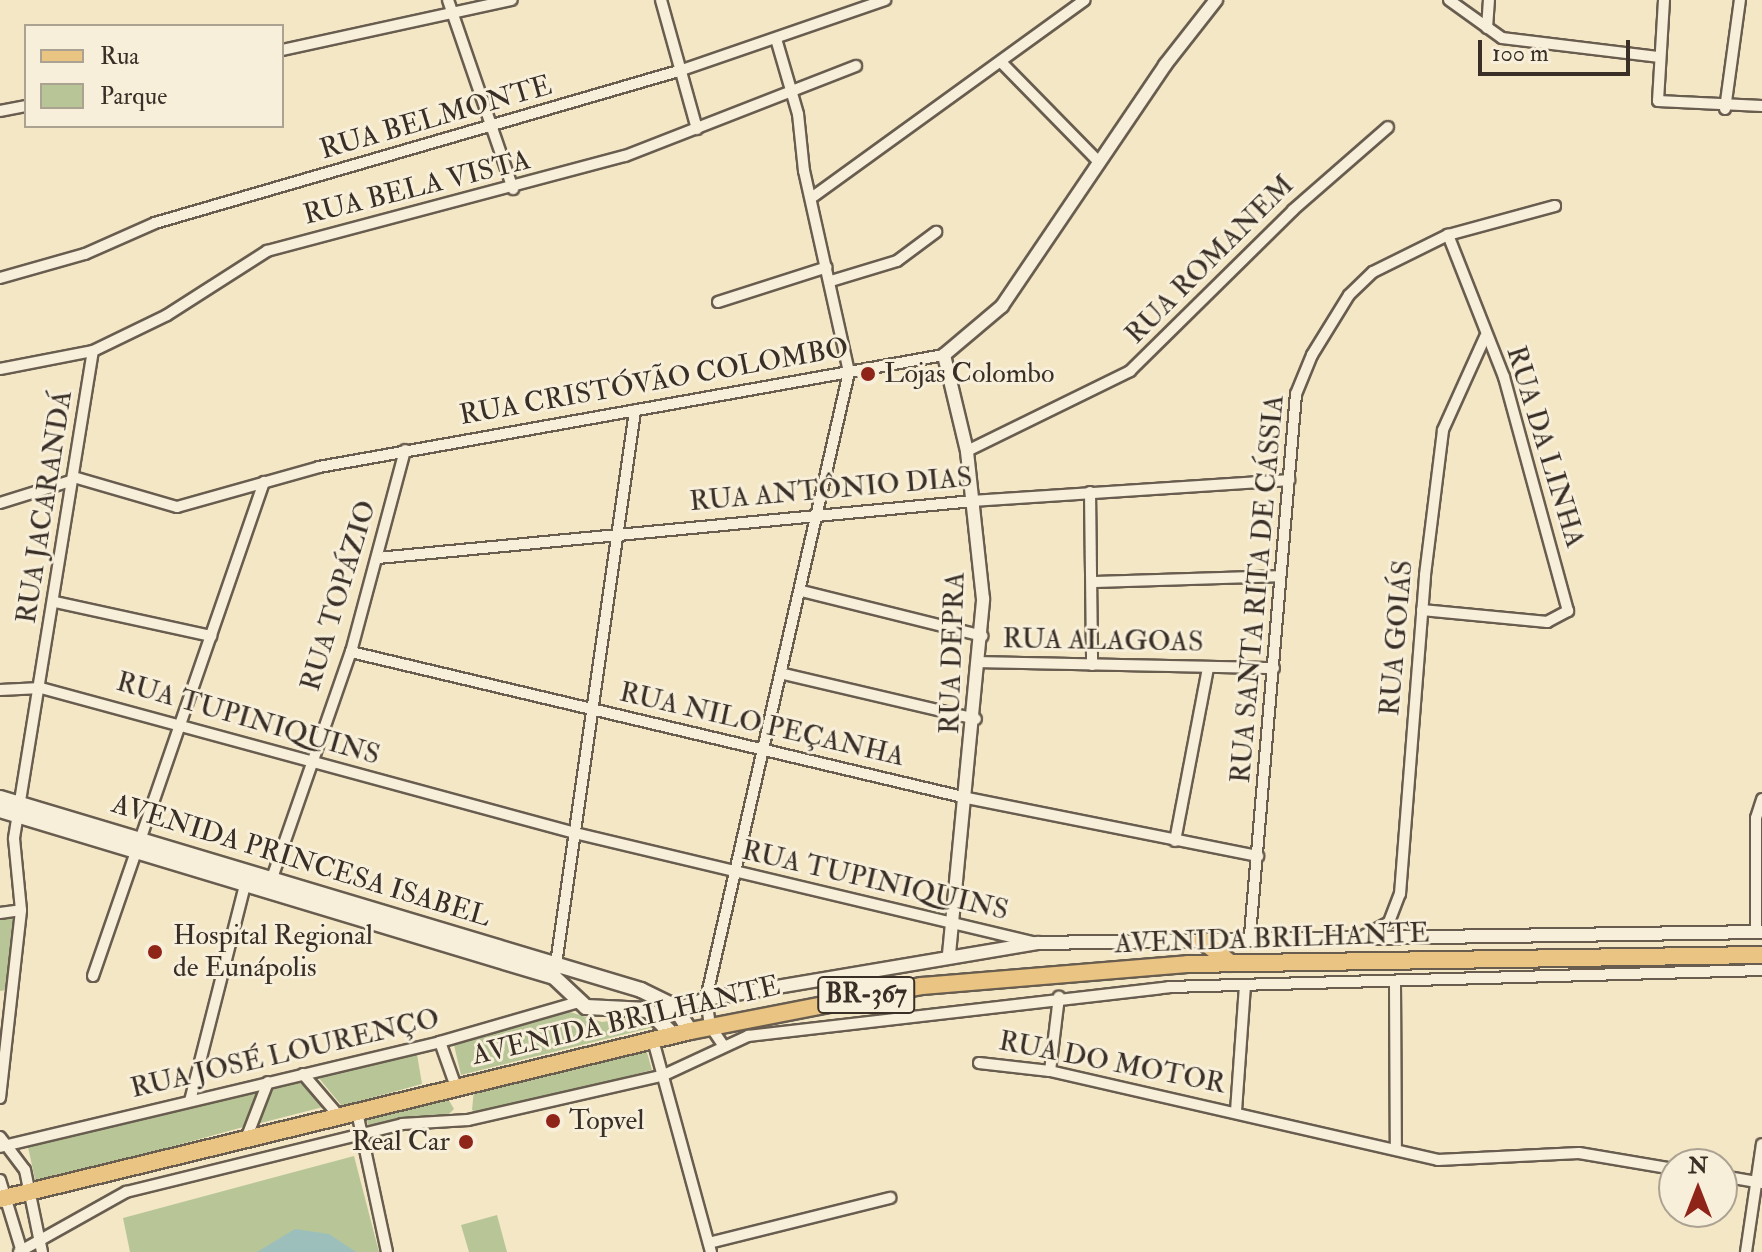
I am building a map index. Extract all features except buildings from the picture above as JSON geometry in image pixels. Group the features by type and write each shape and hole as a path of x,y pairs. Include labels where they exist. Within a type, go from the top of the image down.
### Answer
{"main road":[{"name":"AVENIDA PRINCESA ISABEL","path":"0,798 140,846 491,953 555,971 615,983"},
{"name":"AVENIDA PRINCESA ISABEL","path":"0,810 19,806"},
{"path":"1202,940 1230,963"},
{"name":"AVENIDA BRILHANTE","path":"2,1199 710,1026 921,986 1230,963 1534,957 1759,960"},
{"name":"AVENIDA PRINCESA ISABEL","path":"555,971 577,1000"},
{"path":"587,975 577,1000 606,1010 658,1015 673,1035"},
{"path":"606,1010 615,983 674,1006 690,1031"}],"street":[{"path":"448,0 513,189"},
{"path":"284,50 512,0"},
{"path":"661,0 697,129"},
{"name":"RUA BELMONTE","path":"0,278 70,259 170,219 682,70 885,0"},
{"path":"814,196 1085,0"},
{"path":"944,355 1002,306 1216,0"},
{"path":"1449,0 1502,38 1660,57"},
{"path":"1487,28 1489,0"},
{"path":"1664,0 1658,101 1725,109 1762,106"},
{"path":"1725,109 1740,0"},
{"path":"723,1045 710,1026 706,999 784,674 849,372 814,196 776,39"},
{"path":"1001,62 1100,163"},
{"name":"RUA BELA VISTA","path":"0,369 93,351 167,315 267,251 513,189 697,129 856,66"},
{"path":"0,111 24,106"},
{"name":"RUA ROMANEM","path":"967,451 1130,371 1158,350 1293,210 1388,127"},
{"name":"RUA SANTA RITA DE CÁSSIA","path":"1250,935 1296,394 1341,307 1373,272 1448,235 1555,206"},
{"path":"831,281 897,261 936,232"},
{"name":"RUA DA LINHA","path":"1422,610 1556,621 1568,611 1504,377 1485,337 1448,235"},
{"path":"718,302 827,267"},
{"name":"RUA GOIÁS","path":"1365,935 1389,922 1400,894 1422,610 1443,430 1485,337"},
{"name":"RUA JACARANDÁ","path":"0,1098 6,1001 21,910 13,858 19,806 55,602 93,351"},
{"name":"RUA DEPRA","path":"944,355 967,451 982,636 976,719 949,954"},
{"name":"RUA CRISTÓVÃO COLOMBO","path":"73,480 177,507 264,482 405,450 944,355"},
{"path":"555,971 635,411"},
{"name":"RUA TOPÁZIO","path":"270,884 351,652 405,450"},
{"path":"0,503 73,480"},
{"name":"RUA ANTÔNIO DIAS","path":"378,558 973,501 1289,480"},
{"path":"93,976 184,723 264,482"},
{"path":"1090,492 1092,665"},
{"path":"1092,582 1280,576"},
{"path":"802,591 982,636"},
{"path":"55,602 211,636"},
{"name":"RUA NILO PEÇANHA","path":"351,652 967,798 1258,856"},
{"name":"RUA ALAGOAS","path":"980,662 1274,668"},
{"path":"1175,841 1208,668"},
{"path":"784,674 976,719"},
{"name":"RUA TUPINIQUINS","path":"0,690 41,688 184,723 311,763 575,833 1037,943 1202,940 1250,935 1759,932"},
{"path":"1759,932 1756,818 1762,799"},
{"path":"190,1101 247,877"},
{"path":"0,913 21,910"},
{"path":"658,1015 674,1006 706,999 949,954 1037,943"},
{"path":"1534,957 1568,974"},
{"path":"0,1180 2,1199 21,1252 112,1196 361,1133 509,1112 664,1075 723,1045 852,1021 1059,997 1245,985 1395,983 1568,974 1759,960"},
{"path":"1395,983 1396,1147"},
{"name":"RUA DO MOTOR","path":"1236,1111 1245,985"},
{"path":"1050,1071 1059,997"},
{"name":"RUA JOSÉ LOURENÇO","path":"3,1143 440,1042 577,1000"},
{"path":"653,1040 710,1248 890,1198"},
{"path":"440,1042 456,1087"},
{"name":"RUA DO MOTOR","path":"979,1063 1050,1071 1469,1163 1579,1153 1658,1166"},
{"path":"303,1074 339,1116"},
{"path":"246,1139 268,1082"},
{"path":"357,1112 387,1252"},
{"path":"3,1143 31,1192 42,1252"},
{"path":"1746,1252 1762,1144"},
{"path":"1738,1179 1758,1182"}],"green space":[{"path":"15,918 7,990 0,991 0,919"},
{"path":"567,1011 602,1022 647,1015 654,1027 461,1075 454,1045"},
{"path":"646,1049 652,1070 480,1114 472,1110 474,1090"},
{"path":"417,1054 422,1084 342,1106 318,1077"},
{"path":"300,1082 323,1107 257,1124 270,1088"},
{"path":"261,1091 247,1126 36,1184 28,1147"},
{"path":"447,1097 454,1109 448,1115 368,1125 366,1116"},
{"path":"354,1156 379,1252 130,1252 123,1218"},
{"path":"497,1215 507,1252 469,1252 461,1225"}],"water":[{"path":"295,1229 329,1234 356,1252 257,1252"}],"place":[{"name":"Lojas Colombo","path":"868,374"},
{"name":"Hospital Regional de Eunápolis","path":"155,952"},
{"name":"Topvel","path":"553,1121"},
{"name":"Real Car","path":"466,1142"}]}
